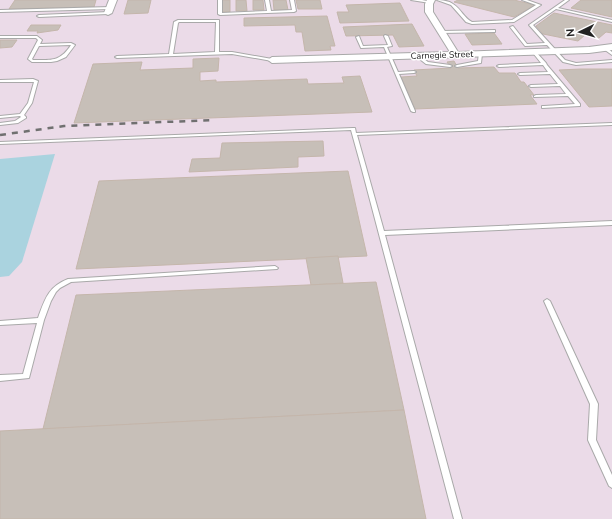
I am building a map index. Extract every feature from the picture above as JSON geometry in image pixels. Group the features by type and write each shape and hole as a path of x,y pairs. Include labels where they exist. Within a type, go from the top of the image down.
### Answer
{"street":[{"path":"109,11 113,0"},
{"path":"431,1 430,12 456,55"},
{"name":"Carnegie Street","path":"272,60 534,52 551,48 610,50"}],"lane":[{"path":"220,0 220,14 294,11 292,0"},
{"path":"267,0 268,12"},
{"path":"413,0 431,1"},
{"path":"439,0 452,4 467,21 477,23 513,21 539,5 524,0"},
{"path":"535,3 539,0"},
{"path":"567,0 531,25 551,48 562,59 569,63 612,61"},
{"path":"556,8 612,21"},
{"path":"0,11 109,11"},
{"path":"39,16 109,11"},
{"path":"171,55 176,22 178,21 218,21 217,54"},
{"path":"512,27 526,45 551,48"},
{"path":"442,32 494,31"},
{"path":"358,38 362,47 390,46 386,36"},
{"path":"0,37 37,37 40,40 30,59 32,61 62,59 68,56 73,45 38,45"},
{"path":"385,46 413,111"},
{"path":"534,52 578,105 544,107"},
{"path":"117,57 238,53 272,60"},
{"path":"457,66 480,62 480,54"},
{"path":"418,56 427,63 450,66"},
{"path":"499,66 545,64"},
{"path":"396,73 414,72"},
{"path":"520,74 552,73"},
{"path":"0,81 36,81 30,103 22,115 24,117 22,120 0,124"},
{"path":"531,86 561,85"},
{"path":"536,96 569,95"},
{"path":"0,117 22,115"},
{"path":"355,134 612,124"},
{"path":"0,143 337,128 353,129 458,519"},
{"path":"382,233 612,223"},
{"path":"0,378 26,376 50,292 60,284 70,280 275,268"},
{"path":"547,301 594,404 592,440 612,484"},
{"path":"0,323 41,320"}],"shaded area":[{"path":"0,0 612,0 612,519 0,519"}],"water":[{"path":"55,154 22,262 9,276 0,277 0,159"}],"building":[{"path":"15,0 96,0 94,7 9,9"},
{"path":"128,0 151,0 148,13 124,14"},
{"path":"222,0 230,0 230,12 222,12"},
{"path":"236,0 246,0 247,11 236,11"},
{"path":"253,0 263,0 264,10 253,10"},
{"path":"273,0 286,0 288,10 274,10"},
{"path":"296,0 320,0 322,9 298,9"},
{"path":"458,0 514,0 535,5 514,17 454,2"},
{"path":"581,0 612,0 612,17 571,8"},
{"path":"400,3 409,21 340,23 337,12 349,12 346,5"},
{"path":"554,13 612,25 612,33 606,32 599,38 585,35 578,41 543,34 536,26"},
{"path":"327,16 335,46 330,46 331,50 305,51 302,32 296,32 295,25 244,26 244,18"},
{"path":"412,24 424,46 399,47 393,35 346,36 343,27"},
{"path":"31,25 61,25 58,30 37,33 38,31 27,31"},
{"path":"494,33 502,44 472,45 465,34"},
{"path":"0,40 17,40 12,47 0,48"},
{"path":"219,58 218,71 200,72 200,81 216,80 216,82 307,79 308,84 344,83 342,77 360,76 372,112 74,123 93,64 142,62 140,70 193,68 193,59"},
{"path":"454,61 458,68 494,67 499,73 515,73 521,82 524,82 534,95 530,95 537,104 415,109 401,77 417,76 414,70 451,68 447,62"},
{"path":"612,69 612,106 589,107 559,70"},
{"path":"323,141 324,156 298,157 298,167 189,172 192,159 220,158 222,143"},
{"path":"348,171 367,256 76,269 99,181"},
{"path":"338,256 343,283 311,285 306,258"},
{"path":"376,282 404,410 43,429 76,295"},
{"path":"404,410 426,519 0,519 0,431"}],"railway":[{"path":"0,135 64,126 214,120"}]}
